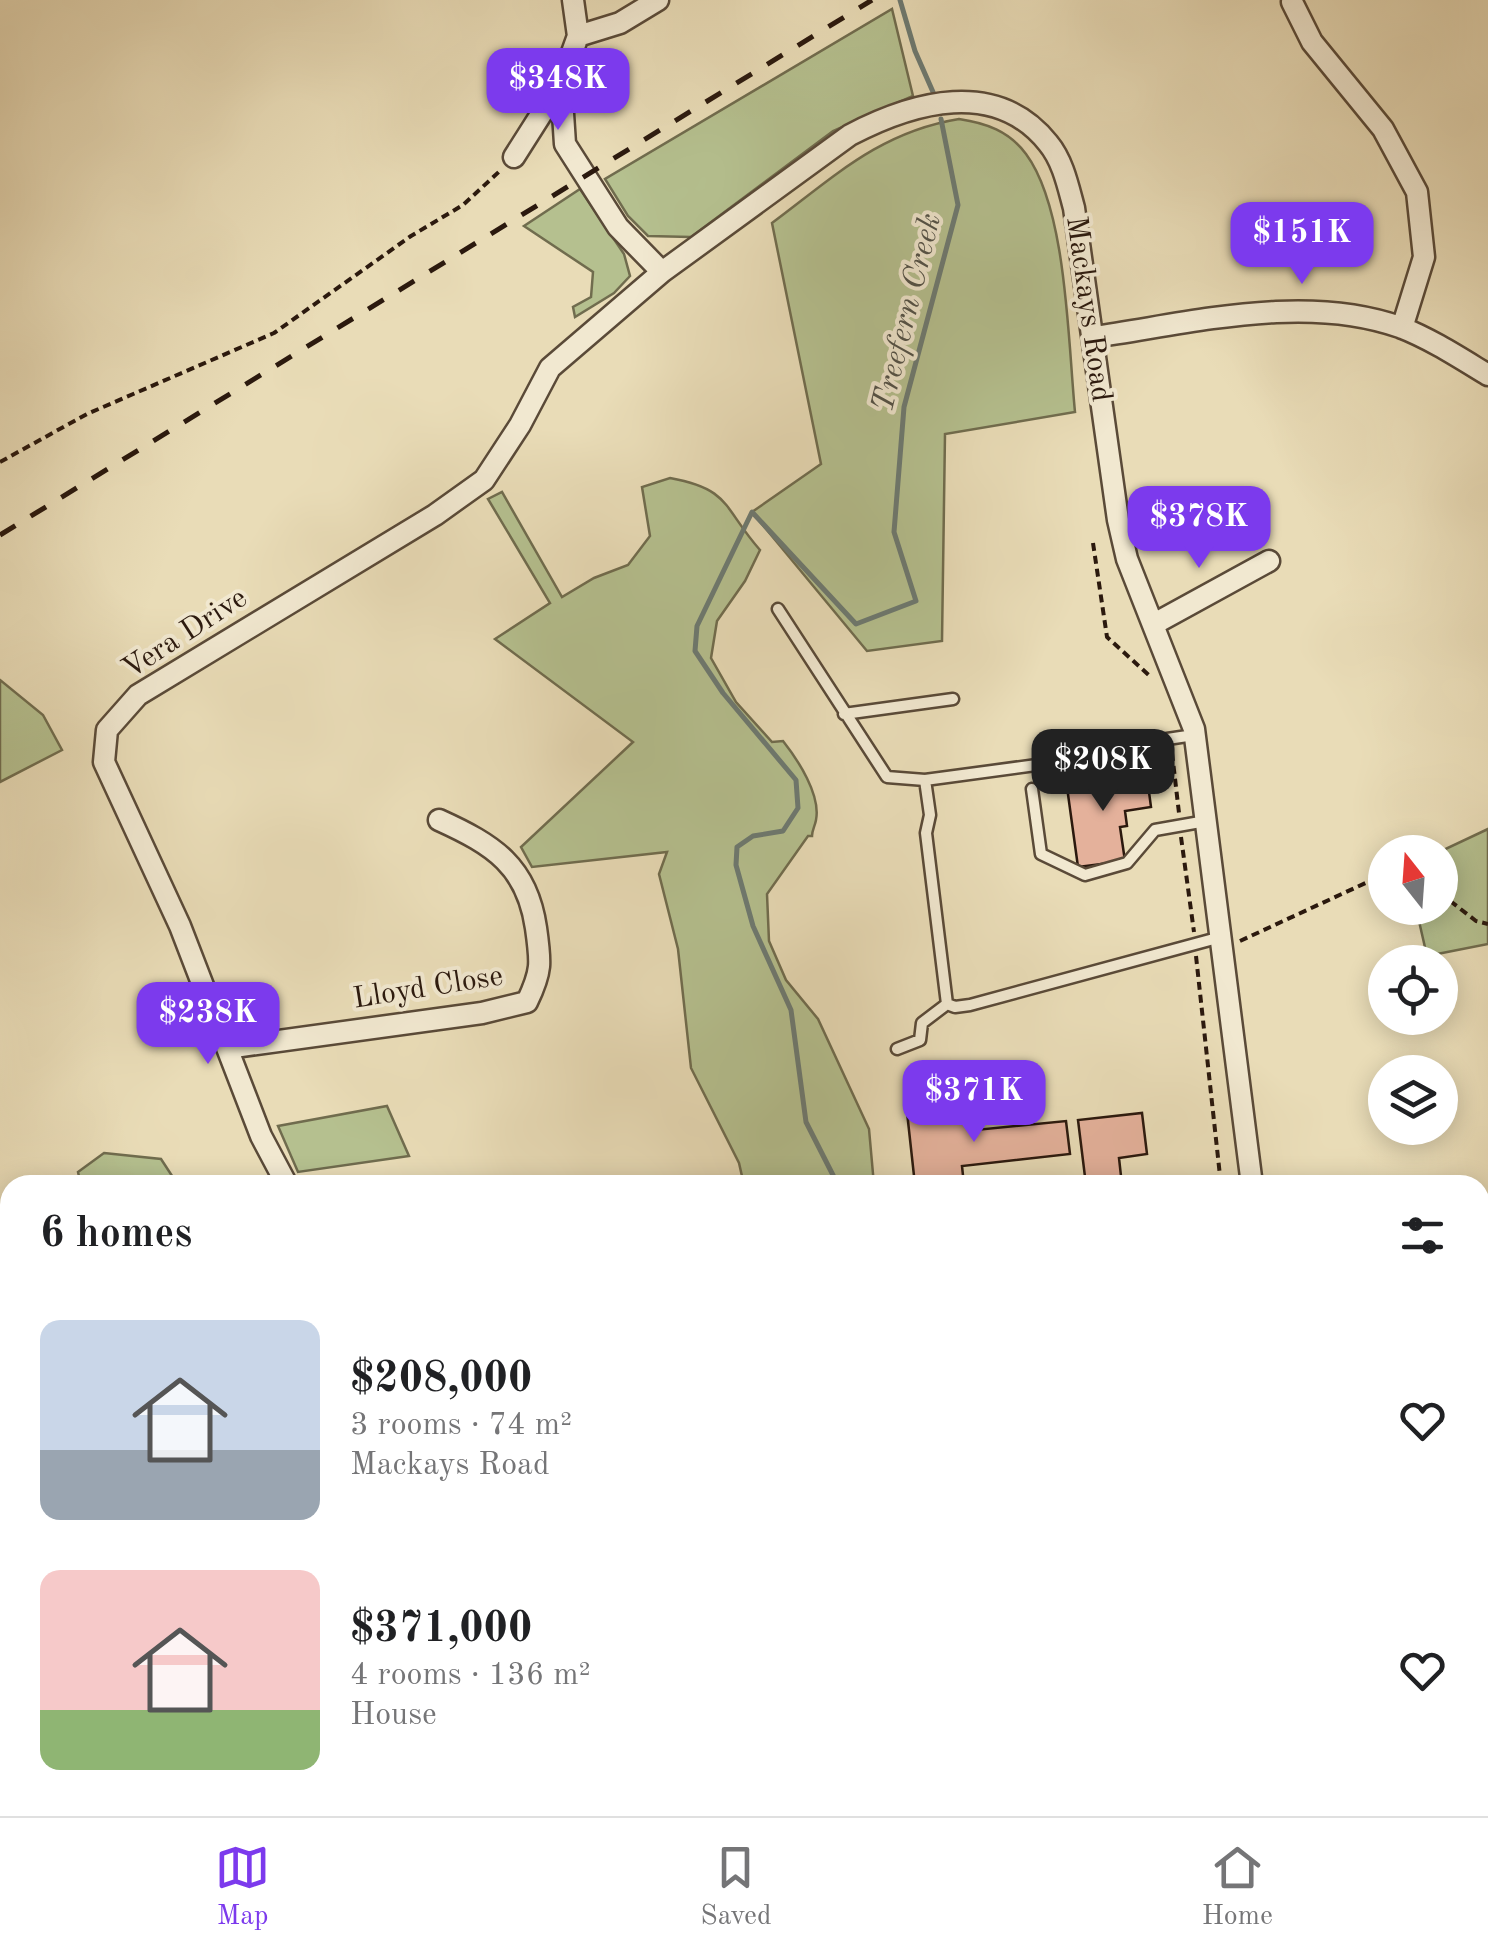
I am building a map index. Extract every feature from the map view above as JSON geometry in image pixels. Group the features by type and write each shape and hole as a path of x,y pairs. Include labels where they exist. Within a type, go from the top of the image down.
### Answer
{"street":[{"path":"514,157 561,83 578,36 573,0"},
{"path":"578,36 620,24 658,0"},
{"path":"1292,2 1312,42 1383,129 1417,192 1424,257 1402,328"},
{"path":"561,83 565,144 618,227 662,272"},
{"name":"Mackays Road","path":"662,272 850,135 910,108 940,101 1002,108 1026,122 1050,145 1064,172 1081,240 1118,520 1127,559 1188,704 1196,735 1206,820 1231,939 1251,1175"},
{"name":"Vera Drive","path":"282,1175 260,1136 180,926 104,762 107,730 138,695 435,515 484,480 520,426 550,368 662,272"},
{"path":"1094,337 1295,312 1361,316 1402,328 1488,375"},
{"path":"1154,624 1268,561"},
{"name":"Lloyd Close","path":"227,1048 482,1012 527,1002 542,971 532,895 513,866 465,832 439,820"}],"lane":[{"path":"778,608 888,777 925,780 1127,753 1154,741 1196,735"},
{"path":"844,714 954,699"},
{"path":"925,780 930,815 926,833 947,1004"},
{"path":"1032,789 1040,854 1085,875 1127,862 1155,830 1206,820"},
{"path":"947,1004 970,1005 1070,975 1231,939"},
{"path":"896,1049 920,1040 922,1023 947,1004"}],"path":[{"path":"0,462 87,414 274,333 410,236 463,206 514,157"},
{"path":"1093,543 1107,637 1158,683"},
{"path":"1171,739 1219,1175"},
{"path":"1231,939 1368,881"},
{"path":"1458,908 1488,924"}],"green space":[{"path":"892,9 913,96 833,131 691,237 648,236 628,216 605,179"},
{"path":"959,119 988,126 1012,139 1040,178 1058,241 1075,412 945,434 942,641 867,651 752,512 821,464 772,223 882,145 931,125"},
{"path":"580,189 624,254 630,276 614,293 575,317 573,307 591,297 593,272 524,226"},
{"path":"670,478 705,488 724,502 760,550 745,581 717,621 711,658 736,702 772,742 783,741 789,749 815,800 812,836 808,836 767,894 769,941 786,980 818,1019 869,1129 873,1175 742,1175 691,1068 678,949 659,874 667,852 532,867 521,847 633,742 495,639 550,603 488,499 502,492 562,597 594,578 628,565 650,536 642,487"},
{"path":"0,680 43,715 62,750 0,782"},
{"path":"1488,829 1488,944 1458,950 1458,945 1424,945 1420,925 1458,925 1458,843"},
{"path":"387,1106 409,1156 298,1172 278,1126"},
{"path":"104,1153 161,1159 171,1175 79,1175"}],"building":[{"path":"1114,769 1115,781 1147,777 1151,807 1125,811 1127,826 1120,827 1125,861 1078,867 1067,787 1076,786 1075,774"},
{"path":"956,1107 957,1118 974,1117 976,1130 1066,1121 1070,1154 962,1166 963,1175 914,1175 907,1112"},
{"path":"1142,1113 1147,1154 1119,1158 1121,1175 1085,1175 1078,1120"}],"waterway":[{"name":"Treefern Creek","path":"900,0 915,51 933,92"},
{"name":"Treefern Creek","path":"833,1175 806,1122 791,1010 753,926 736,865 737,847 753,836 783,831 798,808 796,780 723,693 695,651 697,626 752,512 856,624 916,601 894,532 904,407 958,205 941,119"}],"railway":[{"path":"0,535 872,0"}]}
